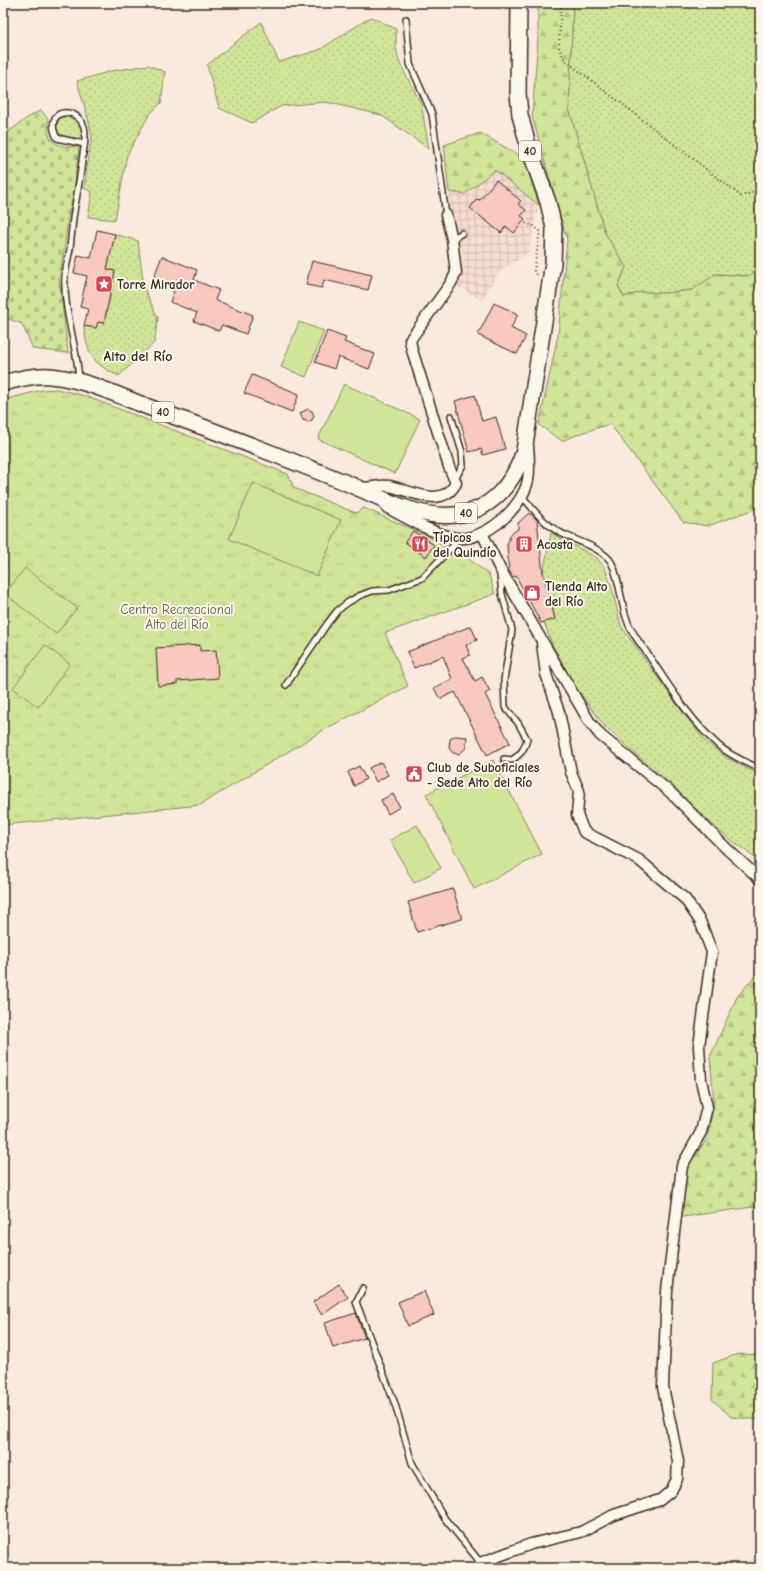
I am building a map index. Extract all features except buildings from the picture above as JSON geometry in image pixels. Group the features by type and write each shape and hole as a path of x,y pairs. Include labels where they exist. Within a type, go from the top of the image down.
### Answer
{"main road":[{"name":"40","path":"3,383 36,376 52,376 79,382 272,453 426,514 454,515 465,513 490,501 501,492 511,480 519,467 524,451 553,263 554,228 548,202 528,145 520,115 518,86 519,3"}],"street":[{"path":"359,488 388,486 422,496 441,496 448,494 453,490 456,483 449,467 410,340 451,283 456,273 452,239 446,215"},
{"path":"272,453 432,530 458,538 482,533 505,518 522,496 528,481 528,428"},
{"path":"482,533 500,569 542,643 558,666 578,704 589,721 600,734 670,792 728,850 760,879"},
{"path":"482,1565 531,1544 581,1532 614,1515 660,1500 671,1491 677,1479 678,1461 663,1387 667,1291 682,1166 700,1132 707,1107 701,1080 699,1046 712,952 700,921 685,899 639,860 584,832 577,815 579,791 571,772 559,712 546,674 542,643"}],"lane":[{"path":"406,19 410,64 432,114 446,215"},
{"path":"79,382 68,310 65,277 86,136 83,123 79,118 63,112 57,115 54,119 52,130 57,138 84,144"},
{"path":"452,239 462,233"},
{"path":"451,416 462,452 463,465 455,479"},
{"path":"522,496 548,525 583,542 610,560 615,570 626,618 634,633 685,708 705,733 719,746 734,757 760,769"},
{"path":"286,685 327,624 347,603 372,591 388,590 422,578 452,547 458,538"},
{"path":"500,569 502,594 512,630 504,680 505,707 518,723 527,739 525,747 520,755 512,760 504,759"},
{"path":"363,1288 356,1302 394,1404 412,1464 445,1519 482,1565"}],"path":[{"path":"561,3 559,48 565,60 741,196 758,191 760,186"},
{"path":"522,222 534,226 540,231 534,272 538,278"}],"shaded area":[{"path":"495,170 539,205 528,253 500,271 482,300 457,286 461,276 463,258 449,206 449,192 465,194"}],"green space":[{"path":"538,3 573,3 569,109 605,233 626,267 618,286 624,297 641,292 665,293 692,290 716,274 751,276 760,261 760,507 708,526 683,522 610,424 562,441 539,425 558,335 567,240 532,116 538,38"},
{"path":"573,3 760,3 760,261 751,276 716,274 692,290 665,293 641,292 624,297 618,286 626,267 605,233 569,109"},
{"path":"371,17 396,29 396,48 400,64 421,103 429,149 381,115 326,102 281,106 252,123 219,108 207,65 261,22 279,62 319,50"},
{"path":"148,65 165,72 161,103 149,115 127,155 115,220 88,217 92,192 84,188 92,136 77,81 111,71"},
{"path":"41,110 48,119 49,135 54,143 65,146 79,147 74,191 68,217 59,278 68,353 33,349 22,324 3,317 3,150 7,133 27,118"},
{"path":"63,117 78,122 82,133 82,138 69,137 57,132 57,123"},
{"path":"480,133 524,158 539,205 495,170 465,194 449,192 444,145"},
{"path":"115,234 138,241 144,288 158,318 154,343 119,376 97,363 87,344 84,326 96,328 98,322 104,323 115,271 107,269"},
{"path":"299,322 324,331 306,377 281,367"},
{"path":"344,384 420,419 395,474 318,439"},
{"name":"Centro Recreacional Alto del Río","path":"57,389 85,396 288,474 294,488 356,513 364,508 434,539 444,546 464,555 489,575 495,594 385,633 408,686 327,728 200,805 3,825 3,400 42,390"},
{"path":"253,483 341,520 317,576 229,539"},
{"path":"551,533 597,558 605,568 612,588 621,626 704,740 725,757 760,775 760,862 718,830 651,767 606,728 576,688 552,644 544,622 555,619 543,573"},
{"path":"25,568 77,608 56,634 5,594"},
{"path":"45,645 70,664 38,707 13,688"},
{"path":"493,760 542,854 474,889 426,794"},
{"path":"417,825 441,868 414,883 390,840"},
{"path":"760,970 760,1206 682,1217 685,1170 707,1139 714,1103 710,1057 737,997"},
{"path":"738,1354 760,1355 760,1420 731,1417 712,1399 713,1363"}],"place":[{"name":"Torre Mirador","path":"104,284"},
{"name":"Típicos del Quindío","path":"420,544"},
{"name":"Acosta","path":"524,544"},
{"name":"Tienda Alto del Río","path":"532,593"},
{"name":"Club de Suboficiales - Sede Alto del Río","path":"414,774"}],"district":[{"name":"Alto del Río","path":"138,356"}]}
